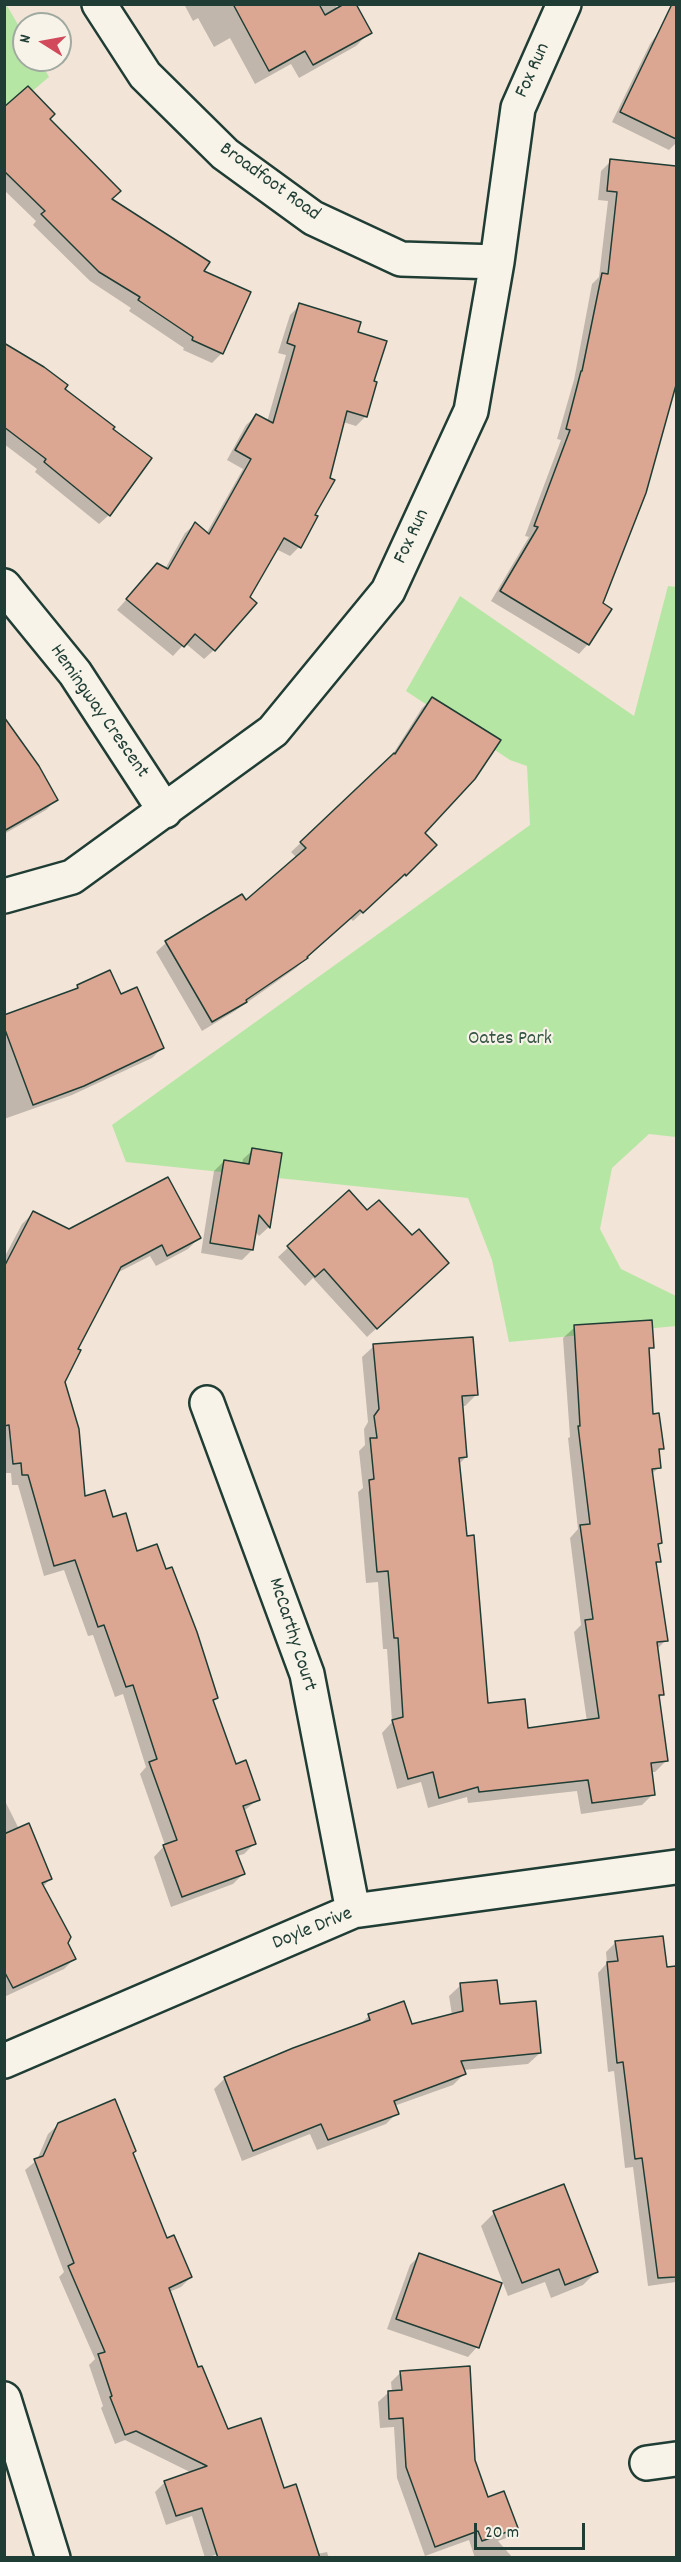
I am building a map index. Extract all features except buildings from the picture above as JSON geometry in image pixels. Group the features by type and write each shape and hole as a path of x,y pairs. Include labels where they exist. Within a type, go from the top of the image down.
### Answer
{"street":[{"name":"Broadfoot Road","path":"99,4 145,75 225,154 313,218 401,260 497,262"},
{"name":"Fox Run","path":"4,896 72,877 273,731 388,591 471,411 497,262 518,108 564,4"},
{"name":"Hemingway Crescent","path":"4,586 75,673 165,811"},
{"name":"McCarthy Court","path":"207,1403 307,1674 353,1911"},
{"name":"Doyle Drive","path":"4,2061 353,1911 676,1867"},
{"path":"4,2399 53,2558"}],"green space":[{"path":"6,4 12,14 12,72 46,72 49,77 5,114"},
{"name":"Oates Park","path":"668,586 676,587 676,1137 649,1134 612,1168 600,1229 621,1269 676,1296 676,1326 509,1342 492,1260 468,1198 126,1162 112,1125 530,825 527,766 510,760 406,691 460,596 634,716"}]}
